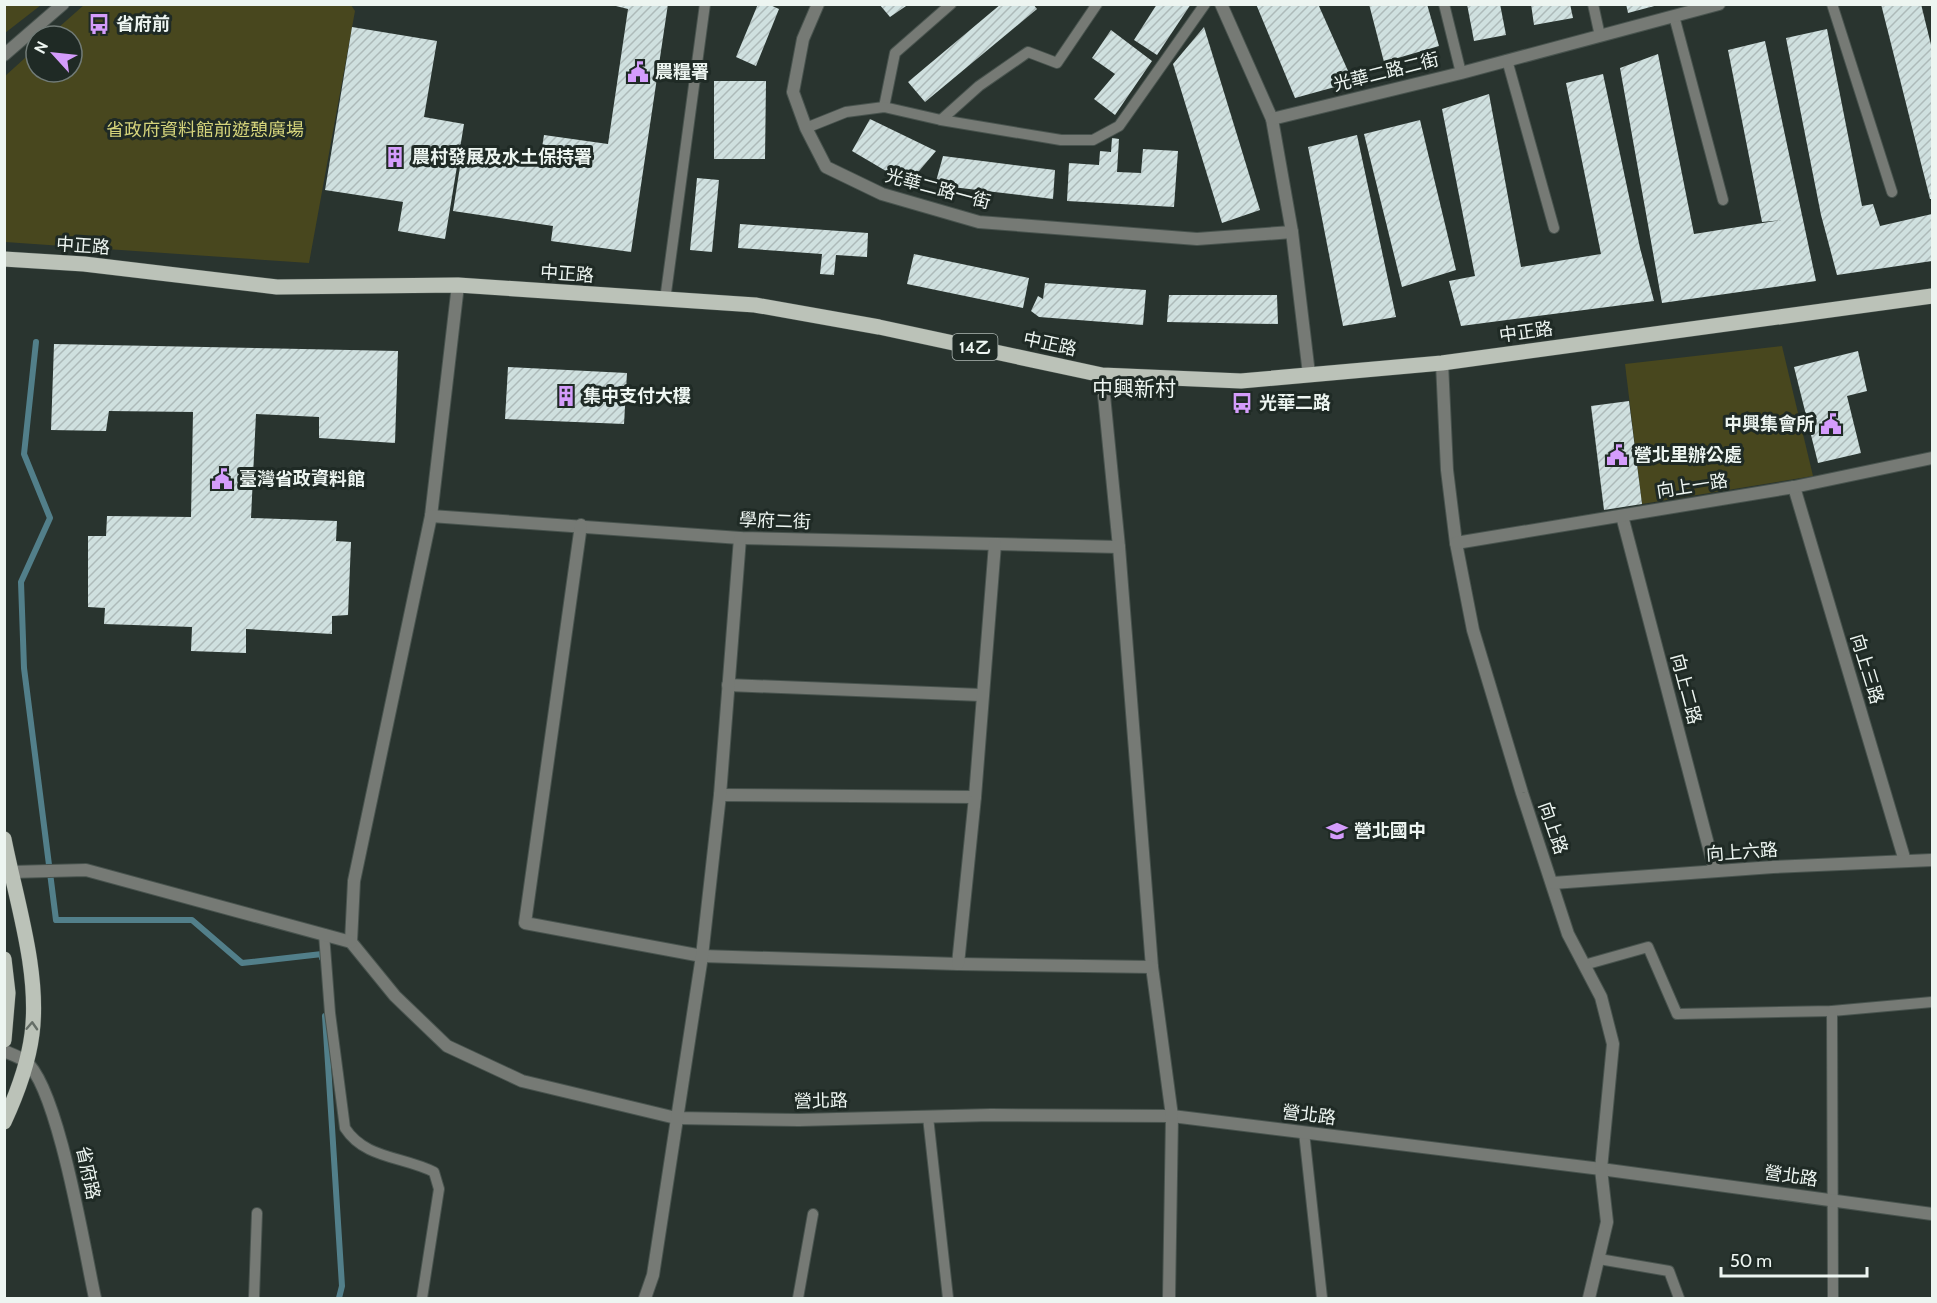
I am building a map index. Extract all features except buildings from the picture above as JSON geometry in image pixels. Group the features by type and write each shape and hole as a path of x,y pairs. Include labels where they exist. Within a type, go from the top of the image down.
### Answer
{"main road":[{"name":"中正路","path":"8,262 84,264 277,287 458,285 766,307 879,327 1102,375 1240,381 1442,363 1932,296"},
{"path":"4,839 26,942 33,1000 32,1032 27,1061 4,1122"},
{"path":"4,959 8,993 4,1040"}],"street":[{"path":"4,55 63,4"},
{"name":"光華二路一街","path":"818,4 803,39 793,92 806,128 826,167 882,194 980,222 1197,238 1292,232"},
{"path":"1221,4 1272,119 1292,232 1309,374"},
{"name":"光華二路二街","path":"1272,119 1461,73 1719,4"},
{"path":"11,872 86,870 351,942 354,881 431,516 458,285"},
{"name":"向上路","path":"1442,363 1447,470 1456,543 1473,630 1522,793 1568,934 1601,997 1613,1044 1601,1168 1607,1222 1589,1299"},
{"path":"1102,375 1119,547 1152,967 1172,1116 1169,1299"},
{"name":"向上一路","path":"1456,543 1794,487 1932,458"},
{"name":"向上三路","path":"1794,487 1905,861"},
{"name":"學府二街","path":"431,516 740,538 1119,547"},
{"name":"向上二路","path":"1622,516 1715,872"},
{"path":"581,525 525,923 702,956 1152,967"},
{"path":"645,1299 653,1275 702,956 720,795 740,538"},
{"path":"958,964 975,797 981,695 995,544"},
{"path":"728,685 981,695"},
{"path":"720,795 975,797"},
{"name":"向上六路","path":"1553,883 1932,860"},
{"name":"營北路","path":"351,942 394,996 447,1046 522,1081 676,1118 799,1120 1172,1116 1601,1168 1932,1214"},
{"path":"4,1051 27,1061"},
{"name":"省府路","path":"27,1061 38,1077 55,1114 95,1299"}],"lane":[{"path":"665,300 705,4"},
{"path":"884,107 895,53 951,4"},
{"path":"941,120 979,86 1028,52 1057,63 1097,4"},
{"path":"806,128 846,112 884,107 941,120 1061,140 1093,140 1119,126 1204,4"},
{"path":"1444,4 1461,73"},
{"path":"1593,4 1600,36"},
{"path":"1832,4 1892,192"},
{"path":"1674,16 1723,200"},
{"path":"1508,60 1554,228"},
{"path":"324,934 330,1013 345,1128 354,1142 367,1150 414,1162 434,1172 439,1189 422,1299"},
{"path":"1584,965 1648,946 1677,1014 1833,1011 1932,1002"},
{"path":"1833,1011 1831,1200 1833,1299"},
{"path":"928,1117 948,1299"},
{"path":"1304,1132 1322,1299"},
{"path":"254,1299 257,1213"},
{"path":"798,1299 813,1214"},
{"path":"1599,1259 1669,1271 1678,1299"}],"green space":[{"path":"5,4 41,4 41,5 5,33"},
{"name":"省政府資料館前遊憩廣場","path":"84,5 351,5 355,11 309,263 5,242 4,77 24,59 24,84 84,84 84,24 63,24"},
{"path":"1782,346 1813,476 1642,504 1625,364"}],"waterway":[{"path":"36,342 24,454 50,518 21,582 24,668 56,920 192,920 242,963 322,954 322,958"},
{"path":"325,1016 342,1286 339,1298"}],"place":[{"name":"省府前","path":"99,24"},
{"name":"農糧署","path":"638,72"},
{"name":"農村發展及水土保持署","path":"395,157"},
{"name":"集中支付大樓","path":"566,396"},
{"name":"光華二路","path":"1242,403"},
{"name":"中興集會所","path":"1831,424"},
{"name":"營北里辦公處","path":"1617,455"},
{"name":"臺灣省政資料館","path":"222,479"},
{"name":"營北國中","path":"1337,831"}],"district":[{"name":"中興新村","path":"1134,388"}]}
